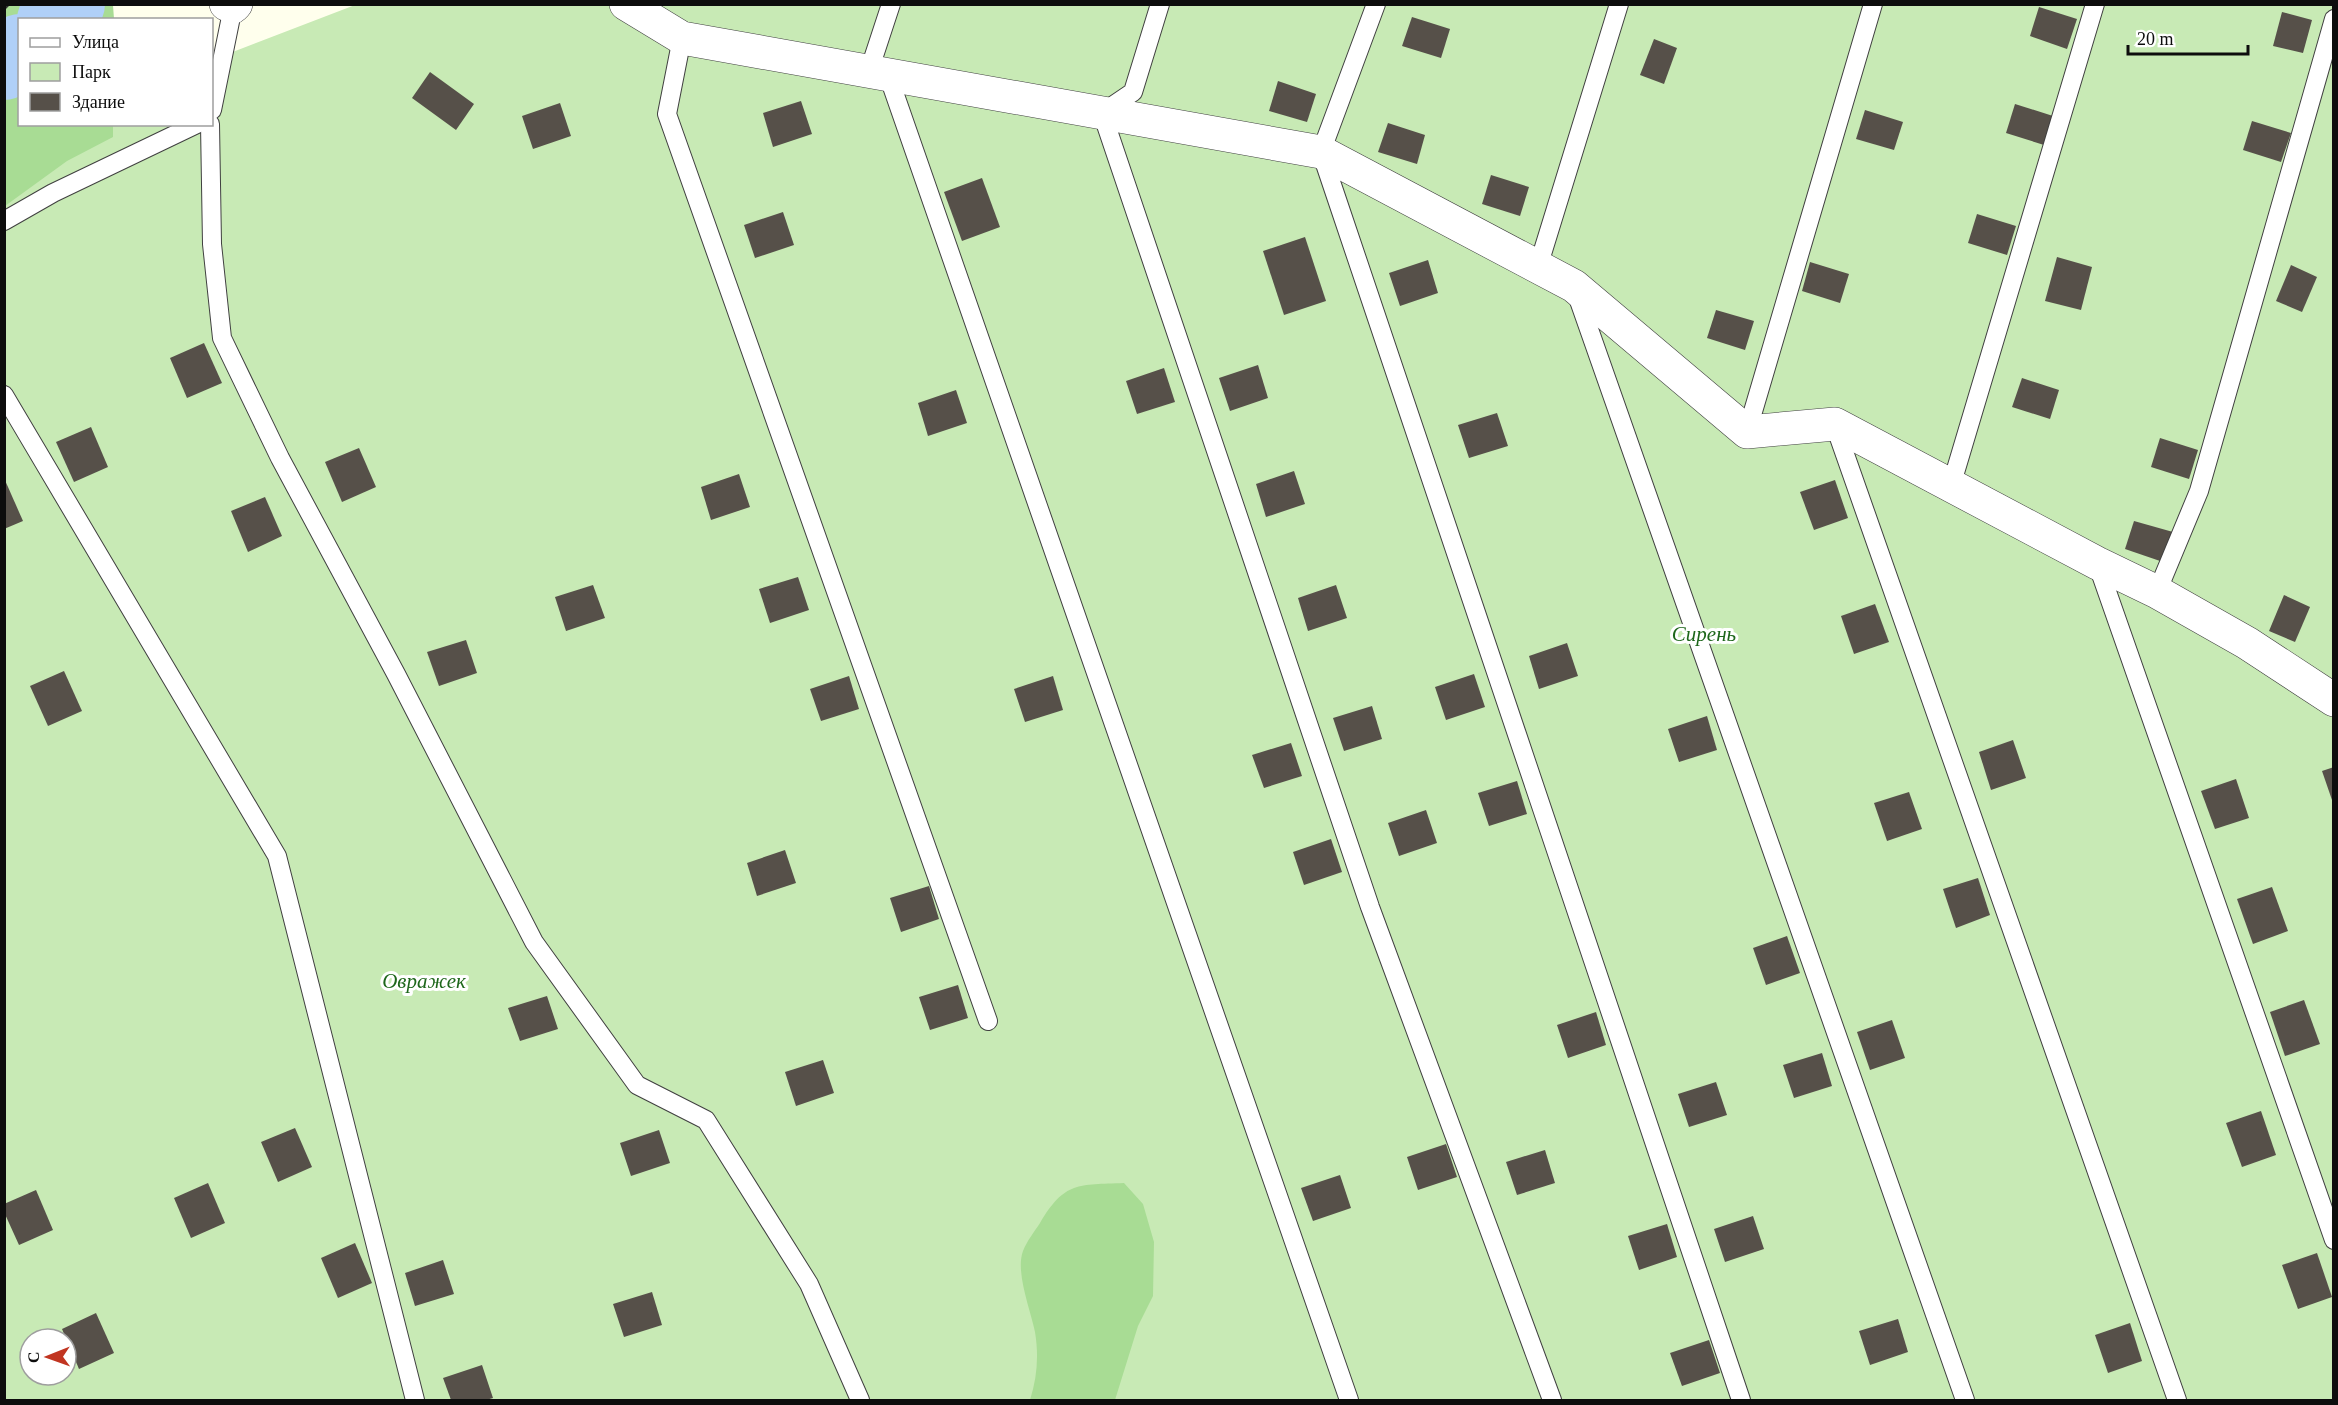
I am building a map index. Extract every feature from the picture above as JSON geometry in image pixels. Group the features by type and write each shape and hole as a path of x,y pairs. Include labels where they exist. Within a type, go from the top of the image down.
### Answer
{"street":[{"path":"626,4 682,38 1321,152 1574,286 1747,432 1835,424 2097,563 2157,592 2247,643 2334,700"}],"lane":[{"path":"891,4 879,73 1349,1401"},
{"path":"1160,4 1133,92 1102,113 1370,907 1552,1401"},
{"path":"1376,4 1321,152 1741,1401"},
{"path":"1538,267 1618,4"},
{"path":"1747,432 1873,4"},
{"path":"1951,486 2095,4"},
{"path":"213,105 232,5"},
{"path":"2157,592 2199,491 2334,19"},
{"path":"682,38 667,114 988,1022"},
{"path":"4,220 53,193 193,126"},
{"path":"210,126 212,244 222,338 280,458 396,674 534,942 637,1085 706,1120 809,1284 860,1401"},
{"path":"1574,286 1965,1401"},
{"path":"4,395 277,856 415,1401"},
{"path":"1835,424 2177,1401"},
{"path":"2097,563 2334,1240"}],"path":[{"path":"4,8 8,4"}],"green space":[{"path":"9,4 113,5 114,18 18,18 18,126 113,126 113,137 67,161 5,206 4,9"},
{"name":"Сирень","path":"355,5 2333,5 2333,1400 5,1400 4,165 69,126 213,126 213,60"},
{"path":"1124,1183 1143,1204 1154,1242 1153,1296 1138,1326 1115,1400 1030,1400 1036,1375 1037,1350 1035,1332 1022,1280 1023,1251 1049,1209 1065,1192 1084,1185"}],"building":[{"path":"2039,7 2077,19 2067,49 2030,36"},
{"path":"2282,12 2312,20 2303,53 2273,46"},
{"path":"1412,17 1450,29 1441,58 1402,46"},
{"path":"1654,39 1677,48 1664,84 1640,75"},
{"path":"430,72 474,104 456,130 412,98"},
{"path":"1278,81 1316,94 1307,122 1269,111"},
{"path":"801,101 812,134 773,147 763,113"},
{"path":"560,103 571,136 533,149 522,116"},
{"path":"2015,104 2053,116 2044,145 2006,133"},
{"path":"1865,110 1903,122 1894,150 1856,139"},
{"path":"2252,121 2291,133 2281,162 2243,150"},
{"path":"1388,123 1425,135 1417,164 1378,152"},
{"path":"1491,175 1529,187 1520,216 1482,204"},
{"path":"982,178 1000,227 962,241 944,192"},
{"path":"783,212 794,245 755,258 744,225"},
{"path":"1977,214 2016,226 2007,255 1968,243"},
{"path":"1305,237 1326,301 1284,315 1263,251"},
{"path":"2057,257 2092,267 2081,310 2045,301"},
{"path":"1428,260 1438,293 1400,306 1389,273"},
{"path":"1810,262 1849,274 1840,303 1802,291"},
{"path":"2291,265 2317,277 2302,312 2276,301"},
{"path":"1716,310 1754,321 1745,350 1707,338"},
{"path":"204,343 222,383 187,398 170,358"},
{"path":"1258,365 1268,398 1230,411 1219,378"},
{"path":"1164,368 1175,402 1137,414 1126,381"},
{"path":"2022,378 2059,390 2050,419 2012,407"},
{"path":"956,390 967,423 928,436 918,403"},
{"path":"1497,413 1508,446 1469,458 1458,425"},
{"path":"91,427 108,467 74,482 56,442"},
{"path":"2160,438 2198,450 2189,479 2151,467"},
{"path":"359,448 376,487 342,502 325,462"},
{"path":"1294,471 1305,504 1266,517 1256,484"},
{"path":"739,474 750,507 711,520 701,487"},
{"path":"4,478 23,521 4,529"},
{"path":"1835,480 1848,518 1814,530 1800,492"},
{"path":"265,497 282,536 248,552 231,511"},
{"path":"2134,521 2173,532 2163,562 2125,549"},
{"path":"798,577 809,610 770,623 759,589"},
{"path":"593,585 605,618 566,631 555,597"},
{"path":"1336,585 1347,618 1308,631 1298,598"},
{"path":"2284,595 2310,607 2295,642 2269,631"},
{"path":"1875,604 1889,642 1854,654 1841,616"},
{"path":"466,640 477,673 439,686 427,652"},
{"path":"1567,643 1578,676 1539,689 1529,656"},
{"path":"64,671 82,711 48,726 30,686"},
{"path":"1474,674 1485,707 1446,720 1435,687"},
{"path":"849,676 859,709 821,721 810,689"},
{"path":"1053,676 1063,710 1025,722 1014,689"},
{"path":"1372,706 1382,739 1344,751 1333,718"},
{"path":"1707,716 1717,750 1679,762 1668,729"},
{"path":"2013,740 2026,778 1991,790 1979,752"},
{"path":"1291,743 1302,776 1264,788 1252,755"},
{"path":"2334,767 2334,803 2333,803 2322,771"},
{"path":"2236,779 2249,818 2215,829 2201,791"},
{"path":"1517,781 1527,814 1489,826 1478,793"},
{"path":"1909,792 1922,829 1887,841 1874,803"},
{"path":"1426,810 1437,843 1399,856 1388,823"},
{"path":"1331,839 1342,872 1304,885 1293,852"},
{"path":"785,850 796,883 757,896 747,863"},
{"path":"1978,878 1990,915 1956,928 1943,889"},
{"path":"929,886 939,919 901,932 890,898"},
{"path":"2272,887 2288,931 2253,944 2237,899"},
{"path":"1787,936 1800,973 1766,985 1753,948"},
{"path":"958,985 968,1018 930,1030 919,997"},
{"path":"547,996 558,1029 520,1041 508,1008"},
{"path":"2304,1000 2320,1044 2285,1056 2270,1012"},
{"path":"1596,1012 1606,1045 1568,1058 1557,1025"},
{"path":"1892,1020 1905,1058 1870,1070 1857,1032"},
{"path":"1822,1053 1832,1086 1794,1098 1783,1065"},
{"path":"823,1060 834,1093 796,1106 785,1072"},
{"path":"1716,1082 1727,1115 1689,1127 1678,1094"},
{"path":"2261,1111 2276,1155 2242,1167 2226,1123"},
{"path":"295,1128 312,1167 278,1182 261,1142"},
{"path":"659,1130 670,1163 631,1176 620,1143"},
{"path":"1446,1144 1457,1177 1418,1190 1407,1157"},
{"path":"1545,1150 1555,1183 1517,1195 1506,1162"},
{"path":"1340,1175 1351,1208 1313,1221 1301,1188"},
{"path":"208,1183 225,1223 191,1238 174,1198"},
{"path":"36,1190 53,1230 19,1245 4,1212 4,1204"},
{"path":"1753,1216 1764,1249 1725,1262 1714,1229"},
{"path":"1667,1224 1677,1257 1639,1270 1628,1236"},
{"path":"355,1243 372,1283 338,1298 321,1258"},
{"path":"2317,1253 2332,1297 2298,1309 2282,1265"},
{"path":"443,1260 454,1294 415,1306 405,1273"},
{"path":"652,1292 662,1325 624,1337 613,1304"},
{"path":"96,1313 114,1353 79,1369 78,1327 66,1327"},
{"path":"1898,1319 1908,1352 1870,1365 1859,1331"},
{"path":"2130,1323 2142,1361 2108,1373 2095,1335"},
{"path":"1709,1340 1720,1373 1682,1386 1670,1353"},
{"path":"482,1365 493,1398 451,1400 443,1378"}],"waterway":[{"path":"55,18 69,4"},
{"path":"4,64 18,52"}],"park label":[{"name":"Овражек","path":"424,981"}]}
